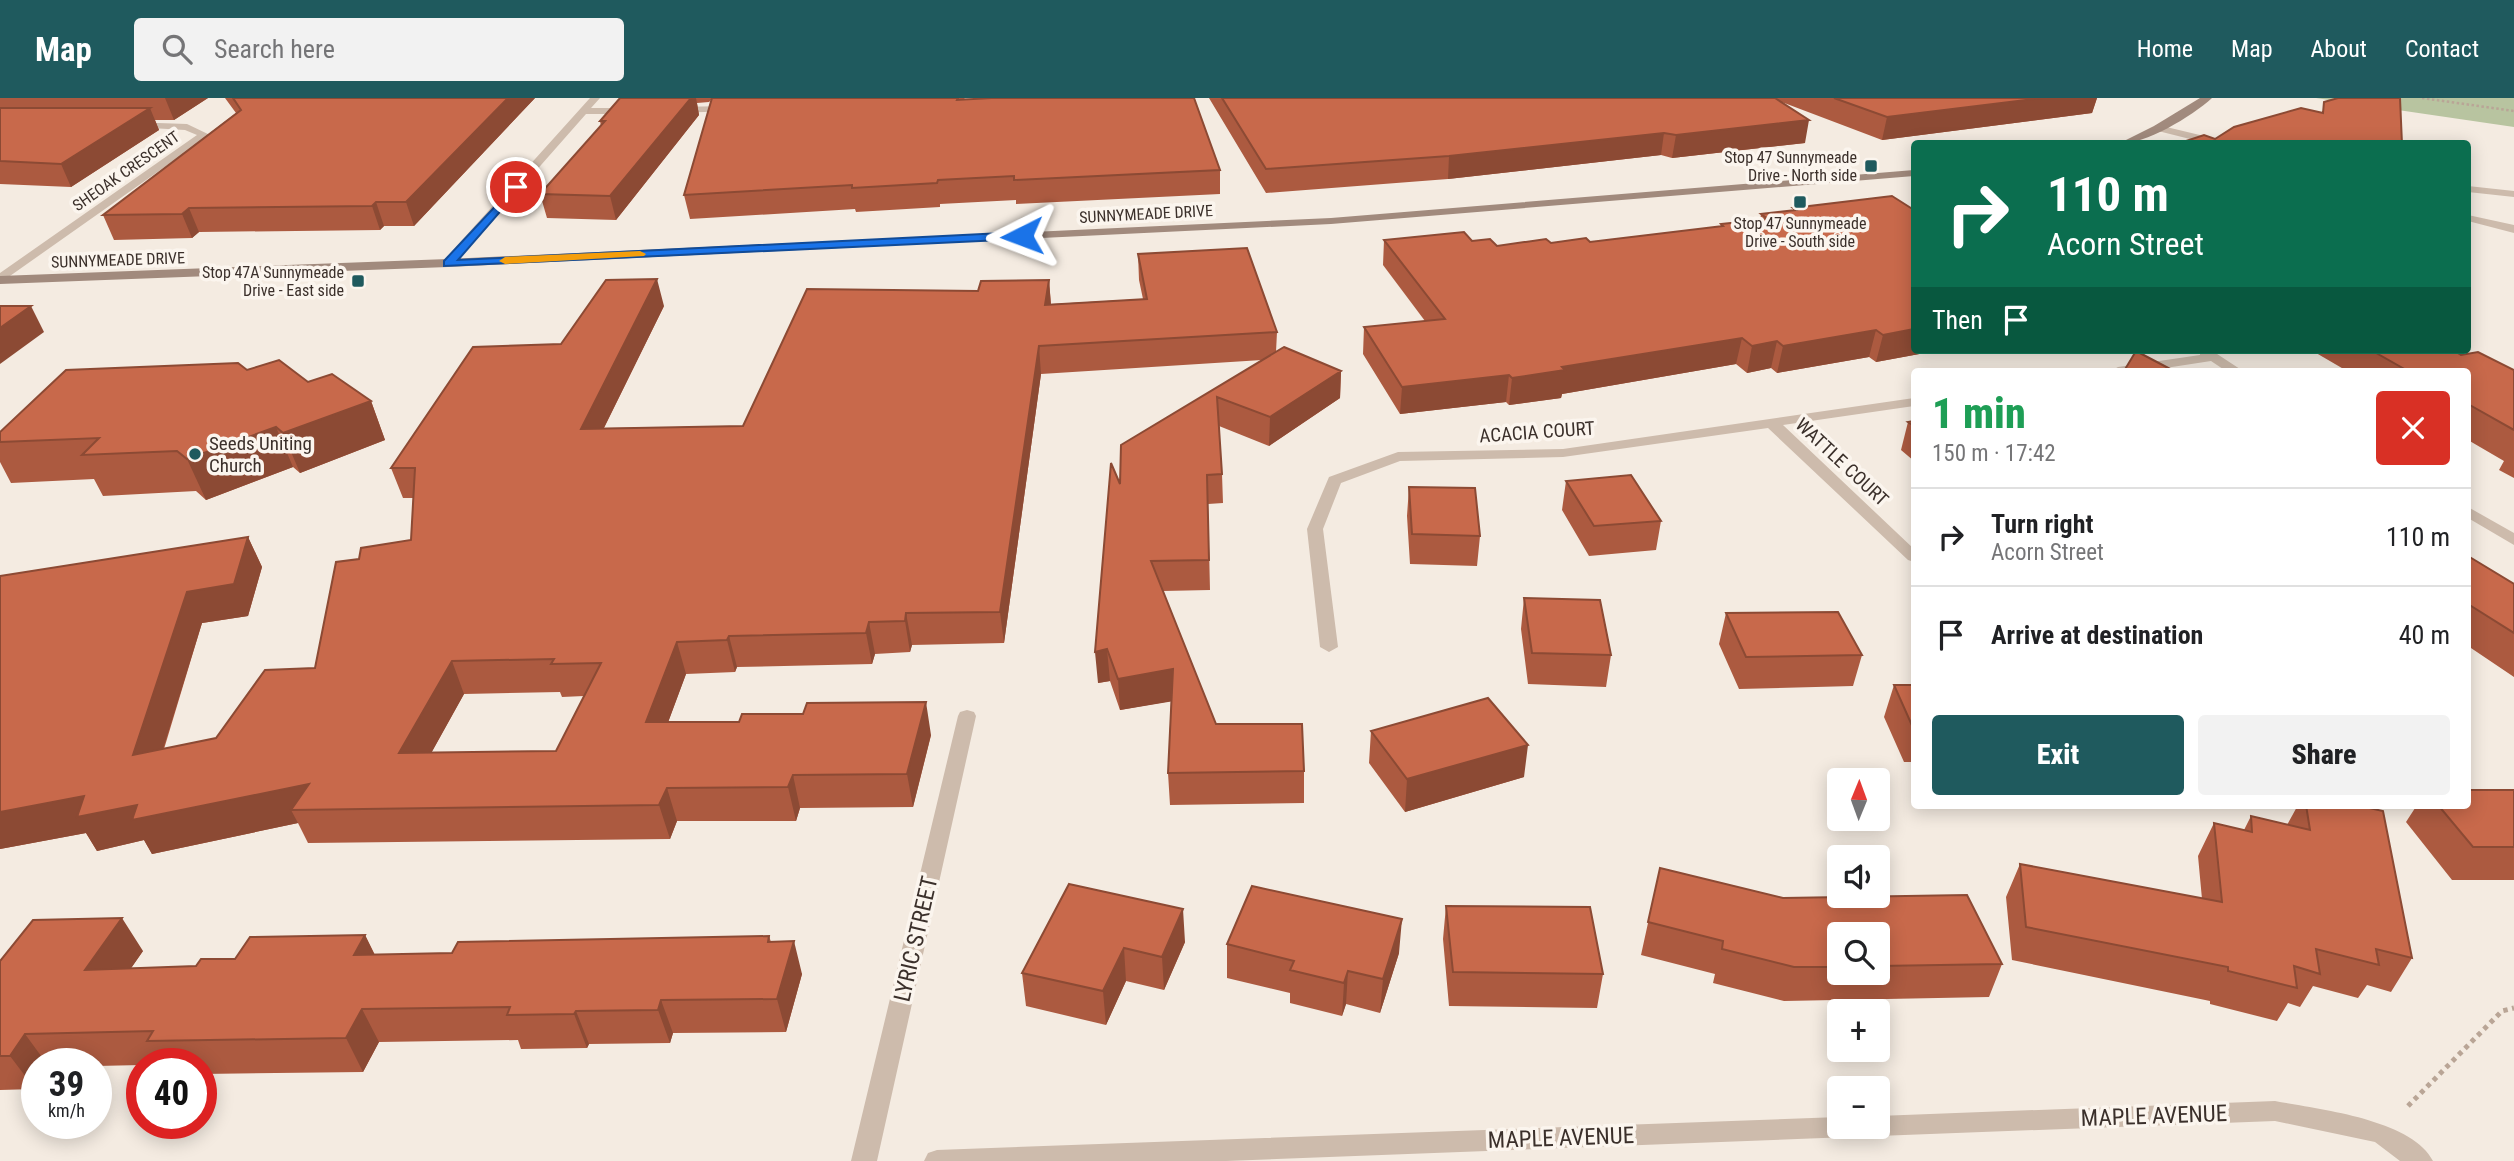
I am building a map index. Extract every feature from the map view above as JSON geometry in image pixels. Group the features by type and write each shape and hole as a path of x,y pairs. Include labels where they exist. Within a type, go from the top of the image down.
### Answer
{"street":[{"path":"448,263 594,98"},
{"path":"931,101 985,98"},
{"path":"2132,140 2158,128 2207,98"},
{"path":"663,110 743,109"},
{"path":"583,111 650,110"},
{"name":"SHEOAK CRESCENT","path":"0,280 205,135 187,127 123,125"},
{"path":"2158,128 2208,140"},
{"name":"SUNNYMEADE DRIVE","path":"0,280 448,263 1331,220 1911,173"},
{"path":"2471,189 2514,194"},
{"path":"2471,219 2514,229"},
{"path":"2133,368 2202,354"},
{"path":"2209,354 2231,368"},
{"name":"ACACIA COURT","path":"1329,647 1315,529 1335,480 1398,457 1563,453 1911,402"},
{"name":"WATTLE COURT","path":"1773,424 1911,554"},
{"path":"2471,514 2514,540"},
{"name":"LYRIC STREET","path":"864,1161 967,716"},
{"name":"MAPLE AVENUE","path":"1890,1126 2275,1111 2381,1133 2420,1161"},
{"name":"MAPLE AVENUE","path":"937,1161 1827,1128"}],"path":[{"path":"2422,98 2514,111"},
{"path":"2381,1133 2502,1011 2514,1008"}],"green space":[{"path":"2316,98 2514,98 2514,127"}],"building":[{"path":"233,98 508,98 406,202 376,202 372,206 189,208 182,214 103,215 241,110"},
{"path":"620,98 691,98 610,196 540,194 605,121 600,121"},
{"path":"712,98 1194,98 1220,170 1014,180 1014,176 852,188 852,185 684,195"},
{"path":"1222,98 1775,98 1809,120 1449,156 1266,169"},
{"path":"1834,98 2043,98 1887,117"},
{"path":"2338,98 2400,98 2402,140 2189,140 2204,135 2215,139 2234,127 2301,108 2323,113 2324,102"},
{"path":"0,108 150,108 61,164 0,161"},
{"path":"1892,196 1911,208 1911,330 1883,335 1876,330 1783,346 1777,341 1752,346 1742,338 1562,367 1565,370 1512,378 1509,375 1402,387 1364,327 1445,319 1384,240 1464,232 1472,241 1490,239 1497,246 1546,239 1551,243 1586,238 1590,242 1768,219 1761,214 1796,210 1793,208"},
{"path":"1247,248 1277,332 1039,346 1000,612 906,613 905,621 869,622 866,633 729,636 727,640 677,642 646,722 739,722 742,714 803,714 807,703 926,702 907,774 793,775 788,787 667,788 659,805 291,810 309,784 132,820 137,805 77,817 84,796 0,812 0,576 248,537 234,584 187,592 133,755 216,738 265,670 315,668 336,562 359,559 361,548 411,540 415,468 391,468 473,347 561,344 606,280 657,279 581,429 743,426 807,289 978,291 981,281 1049,280 1045,305 1147,299 1138,254","holes":["554,659 551,664 601,663 556,751 399,753 452,661"]},
{"path":"0,306 31,306 0,328"},
{"path":"1284,347 1341,371 1270,417 1217,397 1222,474 1207,475 1209,560 1151,561 1216,724 1302,724 1304,771 1168,773 1173,669 1118,679 1107,649 1095,652 1111,463 1120,484 1121,445"},
{"path":"2478,352 2514,370 2514,430 2471,406 2471,368 2403,368 2378,354 2461,355"},
{"path":"2134,354 2142,354 2168,368 2126,368"},
{"path":"279,360 308,382 332,374 371,401 283,433 276,427 187,459 177,451 82,455 99,438 0,442 0,432 66,370 238,363 247,370"},
{"path":"1631,475 1661,521 1594,526 1566,481"},
{"path":"1409,487 1475,488 1480,536 1412,534"},
{"path":"2471,558 2514,584 2514,633 2471,606"},
{"path":"1524,598 1600,600 1611,655 1532,653"},
{"path":"1838,612 1862,655 1746,657 1726,613"},
{"path":"1894,685 1911,685 1911,723"},
{"path":"1488,698 1528,745 1407,779 1371,731"},
{"path":"2471,790 2514,790 2514,847 2473,847 2441,809 2471,809"},
{"path":"2307,809 2383,811 2412,958 2376,949 2379,965 2316,949 2320,974 2294,966 2297,988 2228,971 2228,967 2026,927 2020,864 2222,902 2214,823 2252,832 2251,816 2310,830"},
{"path":"1660,868 1783,898 1827,897 1827,908 1890,908 1890,896 1967,895 2002,964 1890,966 1890,922 1827,922 1827,967 1794,967 1722,949 1723,941 1648,922"},
{"path":"1069,884 1183,909 1162,957 1124,948 1103,991 1022,973"},
{"path":"1252,886 1402,919 1383,979 1348,971 1344,983 1290,970 1294,961 1227,944"},
{"path":"1446,906 1590,907 1603,974 1453,972"},
{"path":"122,918 85,970 196,966 201,959 235,959 250,937 365,935 354,955 452,953 458,942 769,936 768,942 794,941 777,999 661,1000 658,1010 576,1011 574,1014 507,1015 510,1007 362,1009 346,1038 147,1041 153,1031 25,1034 10,1056 0,1056 0,961 33,920"}],"slow traffic":[{"path":"505,261 640,254"}],"place":[{"name":"Stop 47 Sunnymeade Drive - North side","path":"1871,166"},
{"name":"Stop 47 Sunnymeade Drive - South side","path":"1800,202"},
{"name":"Stop 47A Sunnymeade Drive - East side","path":"358,281"},
{"name":"Seeds Uniting Church","path":"195,454"}],"route":[{"path":"516,187 448,263 1022,236"}]}
